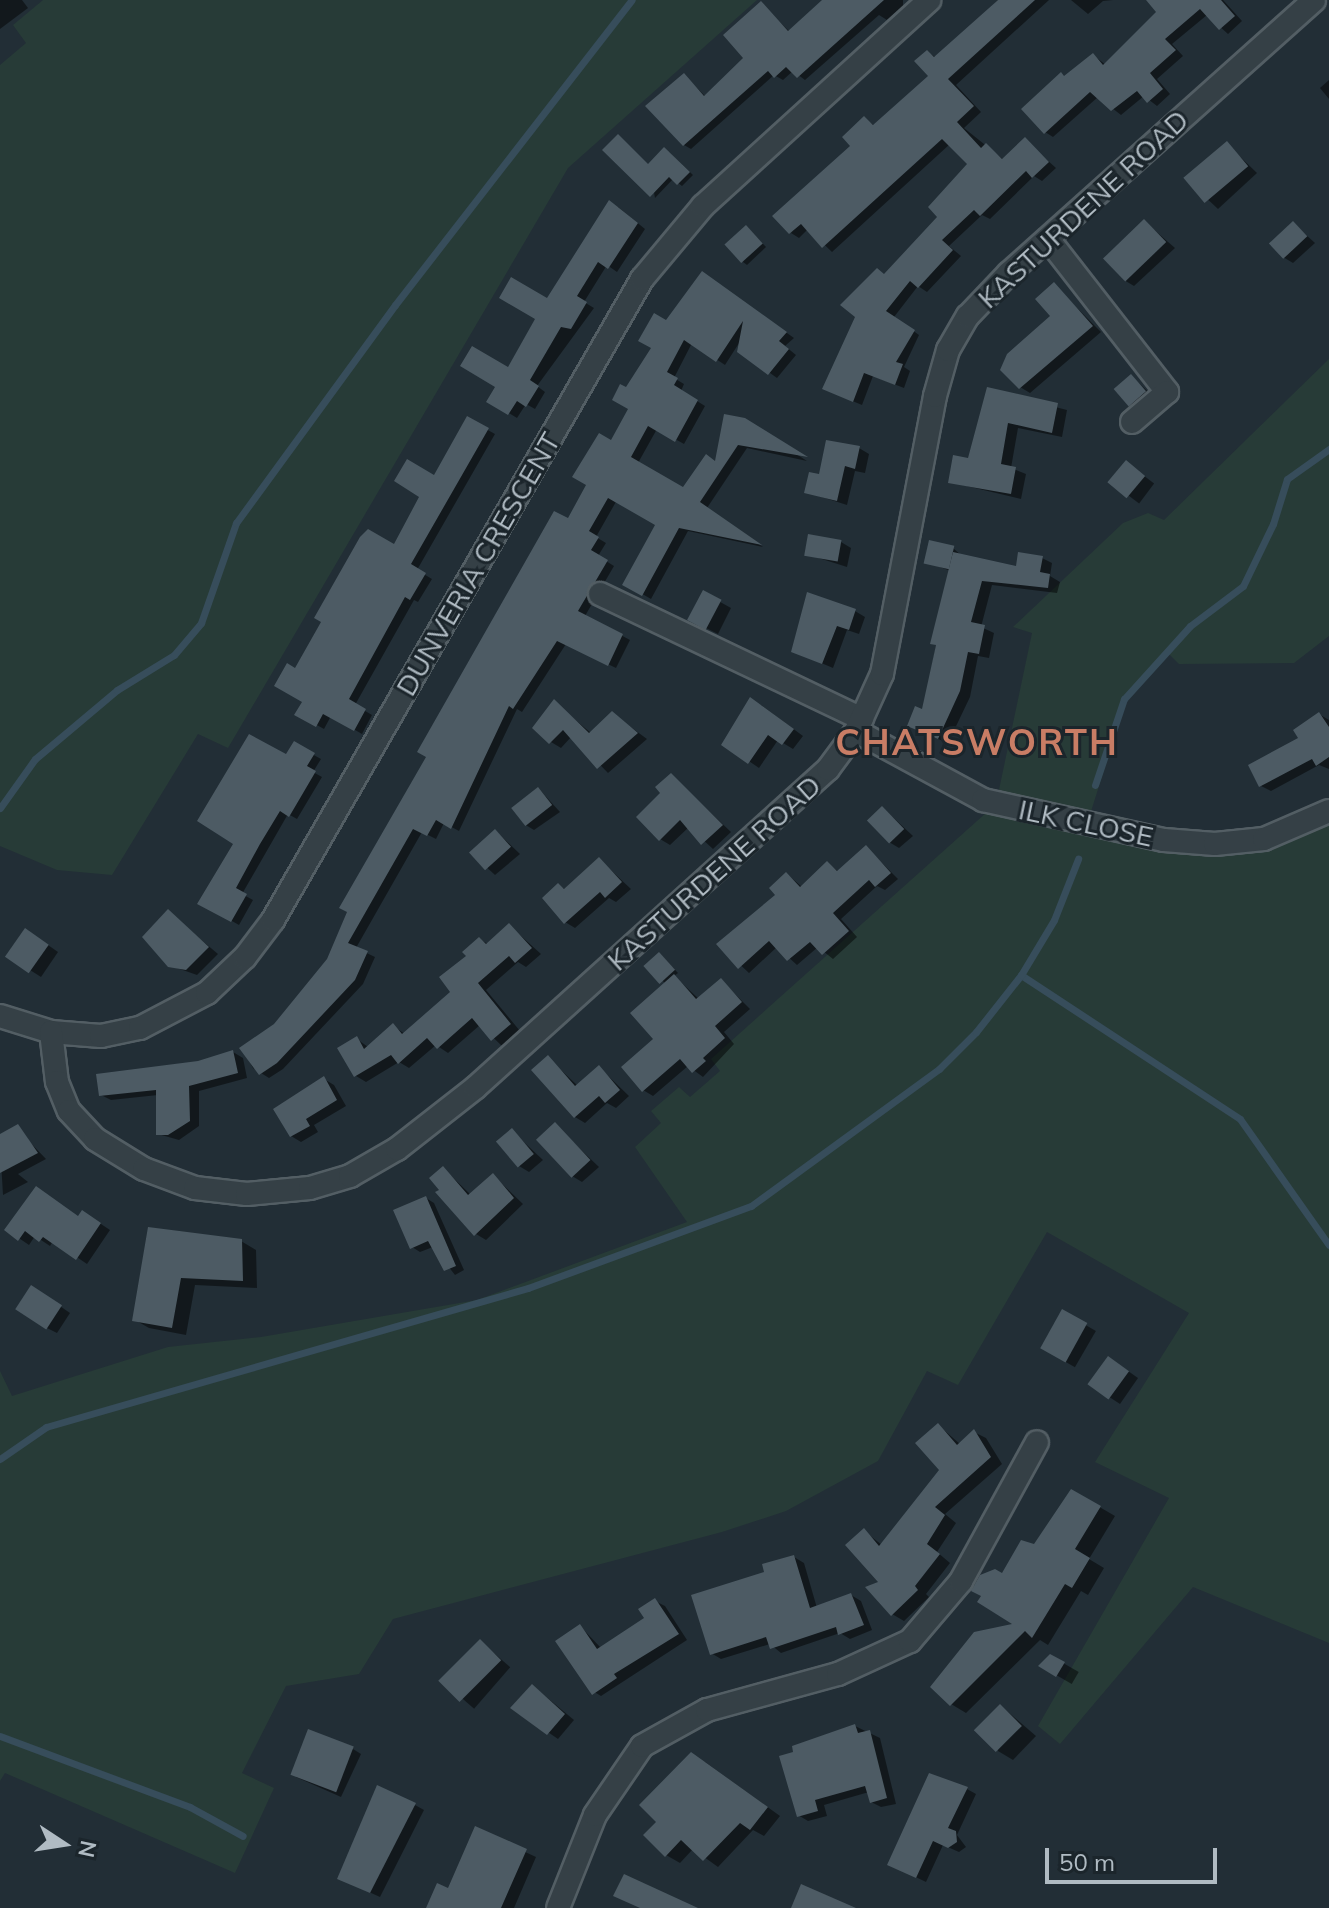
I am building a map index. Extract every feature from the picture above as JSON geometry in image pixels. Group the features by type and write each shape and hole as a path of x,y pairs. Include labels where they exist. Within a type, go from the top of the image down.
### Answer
{"street":[{"name":"DUNVERIA CRESCENT","path":"0,1016 51,1032 101,1036 160,1020 207,993 245,957 273,920 642,279 703,206 929,0"},
{"name":"KASTURDENE ROAD","path":"51,1032 57,1082 69,1111 95,1139 144,1169 195,1188 247,1194 310,1188 350,1176 397,1149 476,1087 802,797 859,725 882,674 924,444 948,350 968,316 1048,239 1314,0"},
{"path":"1048,239 1167,392 1132,422"},
{"name":"ILK CLOSE","path":"600,594 859,725 983,800 1164,840 1215,844 1264,839 1329,811"},
{"path":"558,1908 595,1815 642,1746 707,1710 838,1674 910,1641 961,1581 1037,1442"}],"green space":[{"path":"43,0 757,0 568,168 228,748 198,734 112,875 57,870 0,846 0,65 26,43 13,25"},
{"path":"1329,359 1329,636 1294,663 1179,664 1169,654 1126,701 1087,824 1211,847 1329,814 1329,1643 1193,1587 1060,1744 1038,1726 1169,1498 1095,1462 1189,1313 1047,1232 958,1385 927,1371 878,1461 786,1511 722,1532 393,1619 359,1674 286,1686 242,1773 274,1788 235,1873 5,1773 0,1781 0,1371 12,1396 168,1347 261,1337 477,1300 687,1222 635,1147 661,1123 651,1111 679,1087 690,1097 720,1071 711,1059 996,804 1032,633 1013,627 1123,523 1148,513 1164,520"}],"building":[{"path":"822,0 884,0 797,78 786,67 774,78 768,71 683,146 645,106 684,73 704,96 743,58 723,35 761,1 788,31"},
{"path":"998,0 1035,0 948,79 974,106 957,122 981,148 986,143 1002,159 1025,137 1049,162 1032,178 1026,171 980,216 974,210 942,240 953,250 918,288 910,281 886,311 915,330 896,362 903,364 895,385 864,373 853,402 822,389 855,317 840,305 877,268 884,274 937,217 928,207 967,164 942,139 822,248 801,224 789,234 772,216 850,146 842,137 864,116 873,125 928,76 914,61 927,50 934,57"},
{"path":"1146,0 1221,0 1235,16 1219,30 1200,9 1165,39 1176,50 1150,73 1163,89 1147,103 1137,91 1111,111 1090,92 1044,134 1021,109 1061,72 1064,76 1093,53 1103,65 1156,12"},
{"path":"618,134 648,164 664,147 690,172 677,185 669,177 650,197 602,150"},
{"path":"1227,141 1248,166 1205,203 1183,178"},
{"path":"609,200 638,223 608,269 598,262 577,296 587,302 571,329 561,327 530,380 539,386 526,407 517,401 508,415 486,402 495,387 460,366 472,346 508,367 535,319 499,298 511,277 547,298"},
{"path":"1144,219 1166,242 1125,282 1103,259"},
{"path":"1293,221 1307,236 1283,259 1269,244"},
{"path":"746,225 763,244 741,263 724,244"},
{"path":"702,271 787,332 779,341 789,349 768,375 737,352 743,321 716,362 684,340 667,372 678,378 674,385 698,400 675,442 648,426 631,457 683,487 706,454 715,461 724,414 745,418 808,457 738,445 700,502 762,545 679,528 642,596 622,585 655,525 608,498 589,531 599,537 591,550 608,560 578,611 623,634 608,666 557,641 513,709 509,706 451,829 436,820 427,836 413,829 348,943 368,951 355,980 277,1063 259,1075 239,1048 274,1024 327,959 347,912 339,908 426,757 417,752 554,511 568,518 586,485 572,477 599,433 611,440 628,409 612,400 620,384 626,387 651,348 638,341 654,313 666,320"},
{"path":"1054,282 1093,326 1019,389 1000,370 1007,354 1050,316 1035,299"},
{"path":"1131,374 1146,391 1129,406 1114,389"},
{"path":"987,387 1058,403 1052,433 1008,423 1001,464 1016,467 1011,494 948,483 953,455 968,458"},
{"path":"467,416 489,428 411,564 426,573 410,600 405,597 349,699 366,709 354,731 323,714 316,727 294,715 302,702 274,686 287,663 295,668 321,622 314,618 360,537 368,529 394,544 419,497 394,481 407,459 434,475"},
{"path":"826,440 860,446 855,469 845,466 837,501 804,493 809,472 819,474"},
{"path":"1126,460 1145,476 1127,498 1107,482"},
{"path":"808,534 841,540 838,562 804,556"},
{"path":"929,540 954,546 949,569 924,563"},
{"path":"953,552 1016,566 1018,552 1043,556 1040,572 1050,574 1048,588 982,581 971,622 985,625 979,654 968,652 960,691 938,739 907,726 915,706 922,709 936,645 930,644"},
{"path":"703,590 722,600 706,630 687,620"},
{"path":"807,592 856,609 849,630 837,626 822,664 791,652"},
{"path":"750,697 794,729 782,745 768,735 748,764 721,745"},
{"path":"554,699 589,733 612,711 638,733 597,769 563,730 549,744 532,728"},
{"path":"1319,712 1329,727 1329,757 1316,766 1312,759 1259,787 1248,765 1298,738 1293,730"},
{"path":"249,734 286,754 294,741 315,753 307,766 316,771 289,817 280,811 260,844 236,888 247,894 231,922 197,904 233,844 197,821"},
{"path":"671,773 723,825 701,845 680,820 659,841 636,817 660,793 655,787"},
{"path":"538,787 552,805 525,826 511,808"},
{"path":"882,806 904,829 889,844 867,821"},
{"path":"495,829 511,847 485,870 469,852"},
{"path":"866,845 891,873 875,887 869,880 833,913 849,931 822,955 810,942 787,961 769,941 738,969 716,944 775,895 769,888 786,872 800,887 827,861 837,871"},
{"path":"599,857 622,882 605,898 600,892 564,924 542,898 558,883 564,889"},
{"path":"168,909 209,947 186,970 168,967 142,937"},
{"path":"509,923 532,948 515,963 509,956 478,983 511,1024 491,1041 472,1018 437,1049 427,1038 398,1064 391,1055 354,1077 337,1048 357,1036 364,1049 393,1023 402,1034 450,992 439,977 466,956 462,952 479,937 486,944"},
{"path":"25,928 49,945 29,973 5,957"},
{"path":"659,952 675,970 659,984 643,966"},
{"path":"674,974 696,999 721,978 742,1002 715,1026 725,1038 703,1058 706,1061 692,1073 680,1059 642,1092 621,1067 653,1039 630,1013"},
{"path":"233,1050 238,1073 189,1086 190,1121 168,1135 156,1135 156,1090 99,1096 96,1074 198,1061"},
{"path":"548,1055 575,1086 599,1065 620,1090 605,1103 599,1096 574,1118 531,1070"},
{"path":"324,1076 337,1100 306,1119 310,1126 290,1137 273,1109"},
{"path":"555,1122 590,1160 571,1178 536,1140"},
{"path":"18,1124 38,1153 0,1173 0,1134"},
{"path":"512,1128 534,1154 518,1168 496,1141"},
{"path":"443,1166 468,1195 493,1173 514,1198 474,1236 435,1192 439,1190 429,1178"},
{"path":"36,1186 78,1216 82,1210 101,1223 76,1260 43,1237 39,1242 25,1231 18,1241 4,1230"},
{"path":"426,1196 456,1266 444,1271 428,1241 410,1249 393,1210"},
{"path":"148,1227 242,1239 243,1281 181,1278 172,1328 132,1321"},
{"path":"31,1285 62,1305 46,1329 15,1309"},
{"path":"1062,1309 1087,1323 1066,1362 1040,1348"},
{"path":"1108,1356 1129,1371 1108,1400 1087,1384"},
{"path":"938,1423 957,1445 974,1429 991,1457 935,1507 945,1515 927,1544 940,1554 915,1586 918,1590 891,1616 865,1587 878,1582 845,1545 864,1528 879,1546 939,1470 915,1443"},
{"path":"1071,1489 1101,1506 1075,1549 1090,1558 1072,1588 1065,1584 1032,1638 1025,1631 950,1706 930,1687 974,1632 1012,1624 977,1602 981,1596 971,1591 980,1575 995,1569 1002,1573 1021,1540 1034,1544"},
{"path":"794,1555 810,1608 851,1593 864,1625 838,1635 836,1627 770,1649 766,1637 710,1655 691,1595 764,1572 762,1564"},
{"path":"655,1598 679,1634 614,1674 617,1678 592,1695 555,1641 580,1624 597,1649 644,1618 638,1609"},
{"path":"480,1639 501,1660 459,1702 438,1681"},
{"path":"1050,1654 1065,1662 1056,1677 1038,1666"},
{"path":"532,1684 565,1714 547,1735 510,1708"},
{"path":"1000,1704 1022,1726 996,1752 974,1730"},
{"path":"855,1724 858,1733 870,1730 887,1798 870,1803 865,1786 815,1800 818,1811 797,1817 779,1756 793,1752 792,1746"},
{"path":"308,1729 354,1747 336,1792 290,1775"},
{"path":"691,1752 768,1807 750,1830 740,1823 703,1861 681,1840 665,1857 643,1835 656,1822 639,1805"},
{"path":"929,1773 968,1787 948,1828 956,1831 957,1842 948,1848 933,1841 916,1878 887,1865"},
{"path":"377,1785 416,1803 370,1893 337,1879"},
{"path":"475,1826 527,1849 501,1908 426,1908 437,1883 448,1888"},
{"path":"624,1874 698,1908 640,1908 613,1896"},
{"path":"801,1884 856,1908 791,1908"}],"waterway":[{"path":"0,808 35,759 117,690 174,655 201,623 236,523 395,305 632,0"},
{"path":"1095,785 1124,699 1190,626 1243,586 1273,524 1287,479 1329,449"},
{"path":"0,1459 46,1427 528,1288 751,1206 939,1069 976,1032 1021,975 1054,920 1078,859"},
{"path":"1021,975 1240,1119 1329,1245"},
{"path":"0,1736 190,1807 243,1836"}],"district":[{"name":"CHATSWORTH","path":"977,742"}]}
